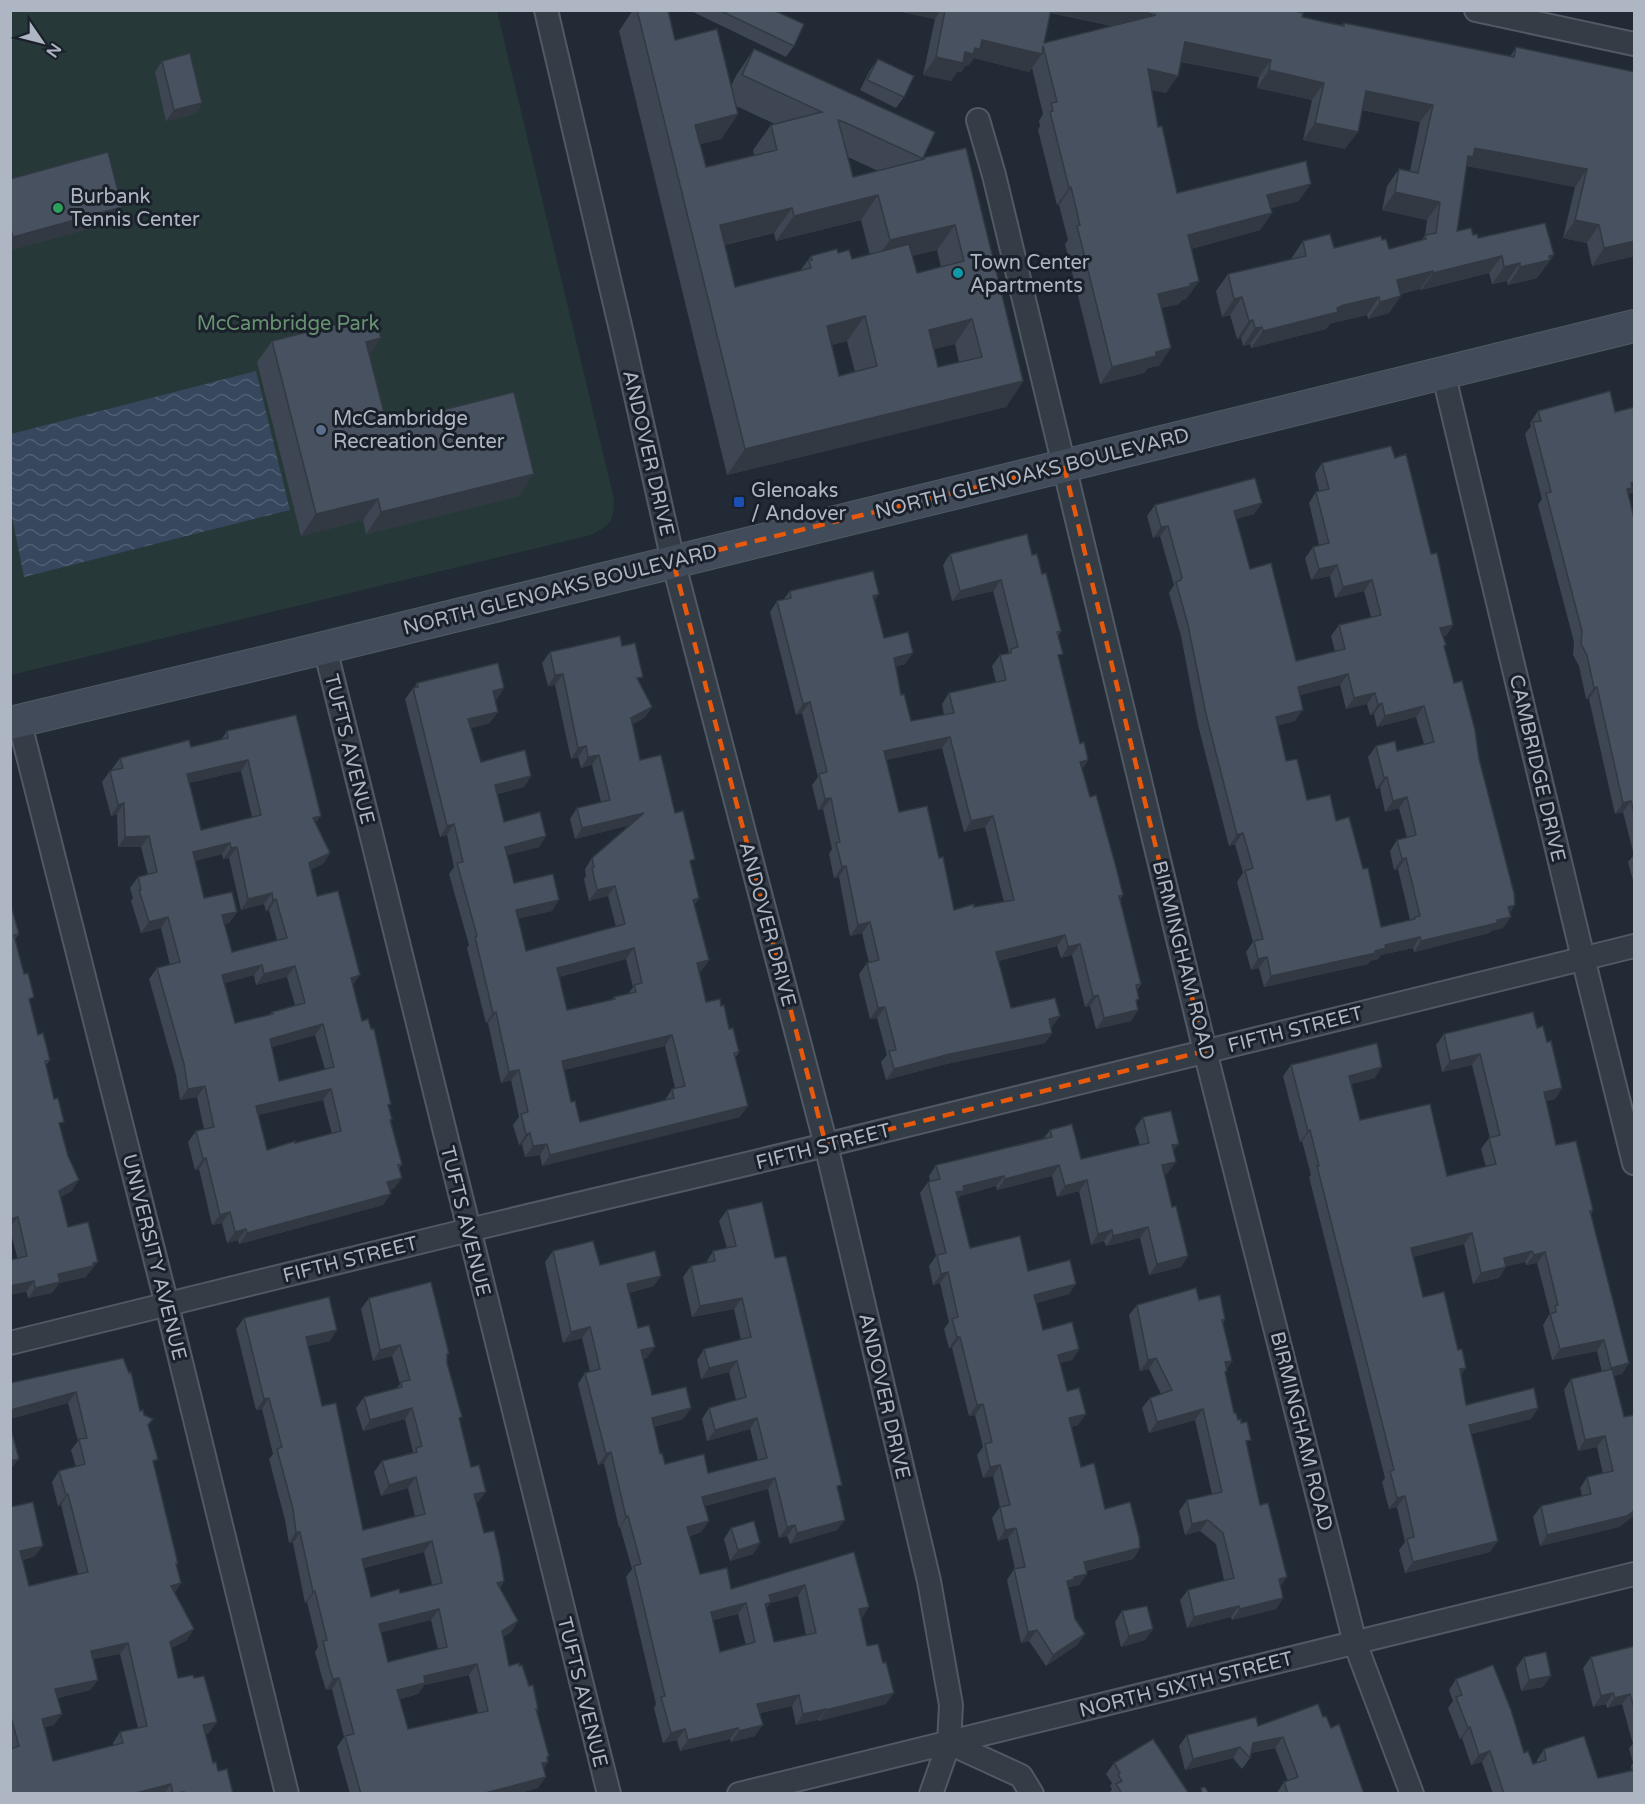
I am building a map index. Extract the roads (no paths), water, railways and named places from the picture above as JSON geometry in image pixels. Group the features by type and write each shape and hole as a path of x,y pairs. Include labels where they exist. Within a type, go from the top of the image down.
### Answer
{"main road":[{"name":"NORTH GLENOAKS BOULEVARD","path":"15,722 1635,326"}],"street":[{"name":"ANDOVER DRIVE","path":"546,10 673,561 826,1145 929,1581 951,1705 949,1743 931,1794"},
{"path":"1476,10 1635,44"},
{"name":"BIRMINGHAM ROAD","path":"978,120 994,175 1205,1051 1355,1642 1412,1794"},
{"name":"CAMBRIDGE DRIVE","path":"1443,372 1583,958 1635,1163"},
{"name":"TUFTS AVENUE","path":"325,648 609,1794"},
{"name":"UNIVERSITY AVENUE","path":"15,722 167,1305 287,1794"},
{"name":"FIFTH STREET","path":"10,1343 1635,946"},
{"name":"NORTH SIXTH STREET","path":"739,1794 1635,1574"},
{"path":"949,1743 1022,1776 1032,1794"}],"water":[{"path":"256,371 290,510 24,577 11,512 11,434"}],"place":[{"name":"Burbank Tennis Center","path":"58,208"},
{"name":"Town Center Apartments","path":"958,273"},
{"name":"McCambridge Recreation Center","path":"321,430"},
{"name":"Glenoaks / Andover","path":"739,502"}],"park label":[{"name":"McCambridge Park","path":"288,323"}]}
